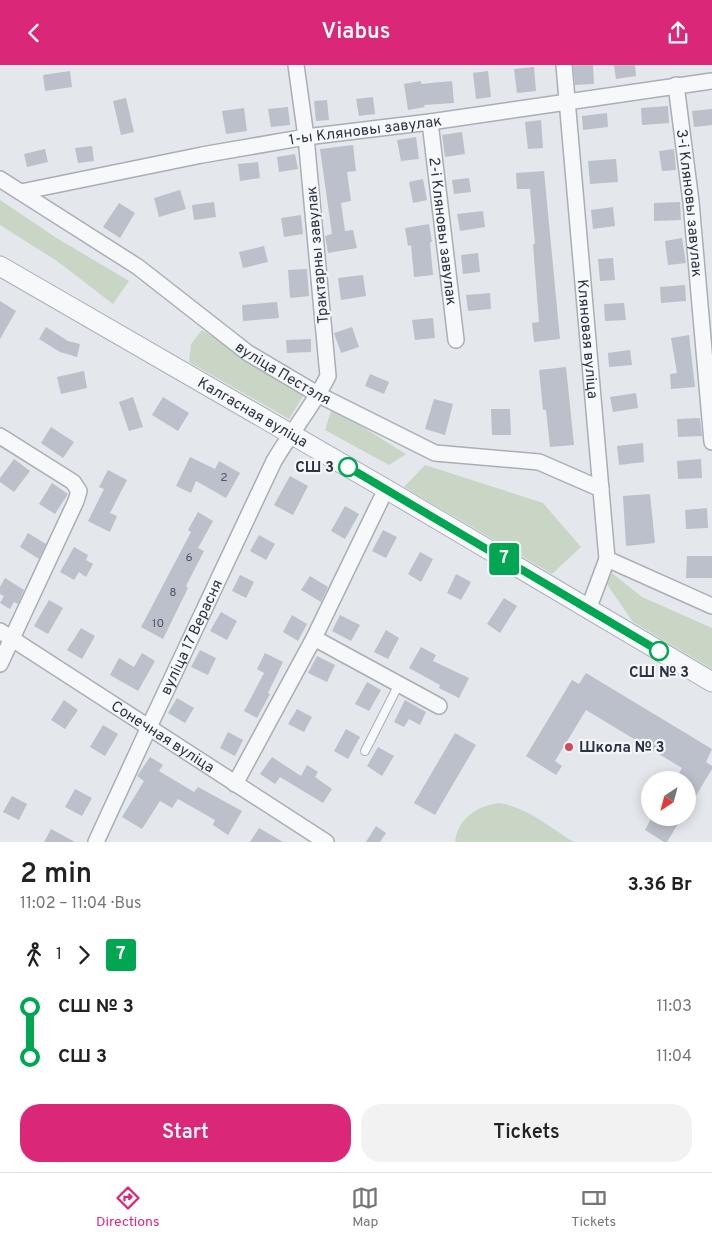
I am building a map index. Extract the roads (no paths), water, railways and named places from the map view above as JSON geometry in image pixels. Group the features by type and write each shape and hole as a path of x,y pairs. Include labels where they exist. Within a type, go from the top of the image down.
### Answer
{"street":[{"name":"Трактарны завулак","path":"290,435 319,395 328,376 306,137 296,65"},
{"name":"Кляновая вуліца","path":"564,65 607,559 588,610"},
{"name":"1-ы Кляновы завулак","path":"21,192 202,155 306,137 430,122 712,81"},
{"name":"3-і Кляновы завулак","path":"676,85 691,202 712,442"},
{"name":"2-і Кляновы завулак","path":"430,122 456,340"},
{"name":"вуліца Пестэля","path":"0,179 138,267 248,353 319,395 435,453 539,462 601,489"},
{"name":"Калгасная вуліца","path":"0,266 386,489 712,682"},
{"name":"вуліца 17 Верасня","path":"96,842 274,461 290,435"},
{"path":"0,436 73,482 79,491 76,501 6,635 0,664"},
{"path":"235,784 314,638 386,489"},
{"path":"607,559 712,606"},
{"name":"Сонечная вуліца","path":"6,635 326,842"},
{"path":"314,638 439,706"}],"lane":[{"path":"365,751 399,684"}],"place":[{"name":"СШ 3","path":"348,467"},
{"name":"СШ № 3","path":"659,651"},
{"name":"Школа № 3","path":"569,747"}]}
